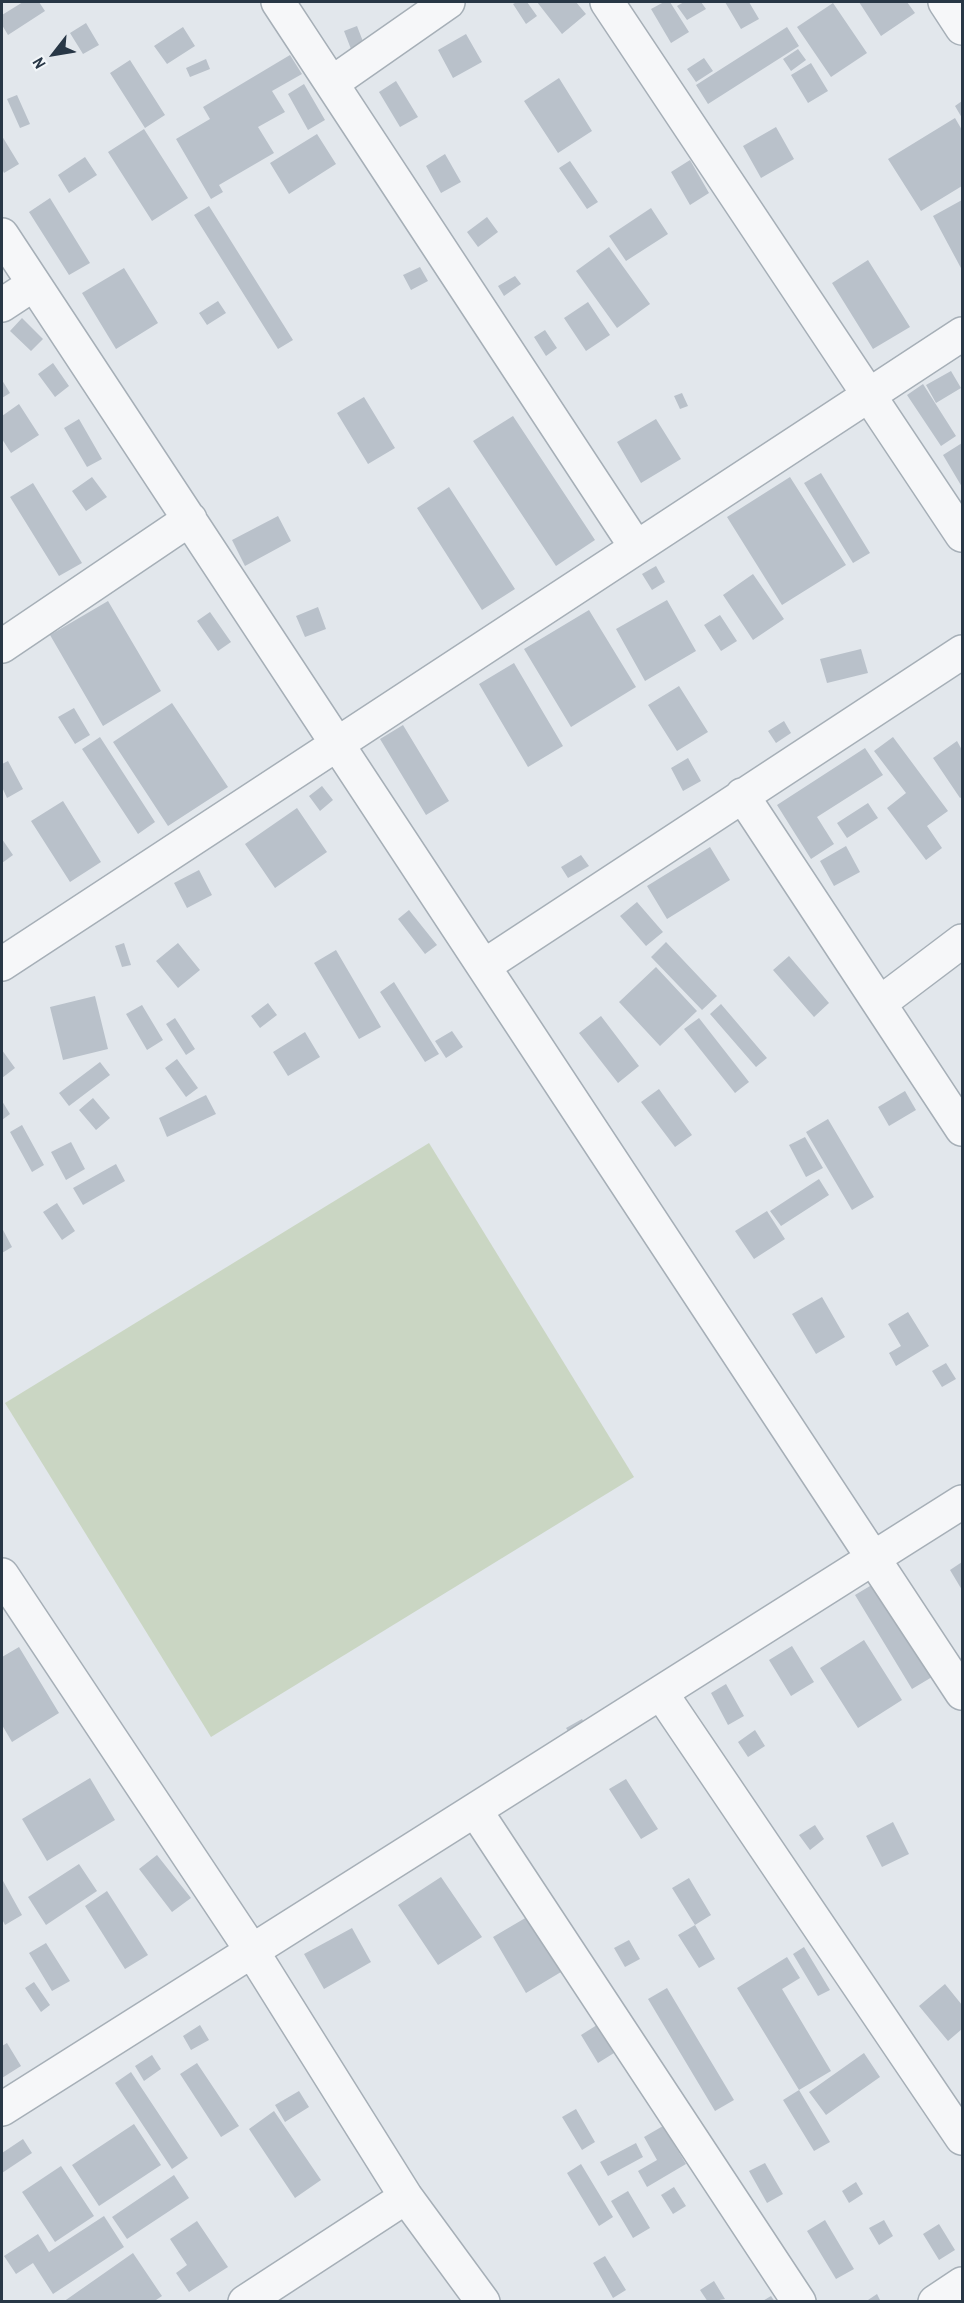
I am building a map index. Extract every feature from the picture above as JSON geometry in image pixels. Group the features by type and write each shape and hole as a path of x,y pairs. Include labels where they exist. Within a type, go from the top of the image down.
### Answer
{"street":[{"path":"278,2 636,547"},
{"path":"332,83 448,2"},
{"path":"608,2 963,535"},
{"path":"945,2 963,28"},
{"path":"2,235 963,1693"},
{"path":"2,305 34,284"},
{"path":"2,964 963,334"},
{"path":"2,646 190,519"},
{"path":"484,966 963,652"},
{"path":"742,795 963,1129"},
{"path":"880,1003 963,941"},
{"path":"2,2109 963,1502"},
{"path":"2,1575 14,1619 252,1951 406,2197 483,2301"},
{"path":"662,1693 963,2138"},
{"path":"475,1810 799,2301"},
{"path":"245,2301 406,2197"},
{"path":"934,2301 963,2284"}],"green space":[{"path":"429,1143 634,1477 211,1737 5,1403"}],"building":[{"path":"23,2 39,2 45,11 8,35 2,25 2,15"},
{"path":"527,2 537,16 526,24 513,4"},
{"path":"537,2 576,2 586,14 562,34"},
{"path":"664,2 670,2 689,32 671,43 651,9"},
{"path":"684,2 701,2 706,9 687,20 677,6"},
{"path":"725,2 749,2 759,19 741,29"},
{"path":"859,2 907,2 915,13 881,36"},
{"path":"833,3 867,53 831,77 797,27"},
{"path":"86,23 99,45 83,54 70,33"},
{"path":"357,26 364,44 351,49 344,31"},
{"path":"183,27 195,46 167,64 154,46"},
{"path":"787,27 799,46 708,104 696,85"},
{"path":"466,34 482,62 453,78 438,50"},
{"path":"798,49 806,60 791,71 783,59"},
{"path":"290,55 302,74 272,91 285,112 258,127 274,153 219,185 223,192 211,199 176,139 210,119 203,107"},
{"path":"704,58 713,71 696,82 687,69"},
{"path":"206,59 210,69 190,77 186,68"},
{"path":"130,60 165,115 145,128 110,73"},
{"path":"811,63 828,91 808,103 791,75"},
{"path":"559,78 592,131 558,153 524,101"},
{"path":"396,81 418,117 400,127 379,92"},
{"path":"304,84 325,120 308,130 288,94"},
{"path":"17,95 30,124 20,128 7,99"},
{"path":"962,101 962,118 955,106"},
{"path":"955,118 962,130 962,186 921,211 888,159"},
{"path":"776,127 794,159 761,178 743,146"},
{"path":"144,129 188,198 152,221 108,152"},
{"path":"317,134 336,164 289,194 270,163"},
{"path":"2,136 19,164 4,173 2,169"},
{"path":"445,154 461,182 441,193 426,166"},
{"path":"85,157 97,175 69,193 58,175"},
{"path":"690,160 709,193 690,205 671,172"},
{"path":"570,161 598,202 587,209 559,168"},
{"path":"50,198 90,263 69,275 29,212"},
{"path":"962,200 962,270 933,216"},
{"path":"209,206 293,340 278,349 194,215"},
{"path":"651,208 668,234 626,261 609,236"},
{"path":"487,217 498,232 478,247 467,232"},
{"path":"609,247 650,304 617,328 576,271"},
{"path":"868,260 910,327 873,349 832,283"},
{"path":"420,267 428,281 411,290 403,275"},
{"path":"124,268 158,323 116,349 82,293"},
{"path":"515,276 521,284 504,296 498,286"},
{"path":"218,301 226,313 207,325 199,313"},
{"path":"588,302 610,335 586,351 564,318"},
{"path":"22,318 43,339 31,351 10,331"},
{"path":"545,330 557,348 546,356 534,337"},
{"path":"53,363 69,386 55,397 38,374"},
{"path":"951,371 961,388 936,403 926,385"},
{"path":"2,380 10,393 2,398"},
{"path":"923,384 956,436 941,446 907,395"},
{"path":"682,393 688,406 680,409 674,396"},
{"path":"364,397 395,448 368,464 337,413"},
{"path":"19,404 39,435 11,453 2,439 2,416"},
{"path":"513,416 595,540 556,566 473,441"},
{"path":"79,419 102,459 87,467 64,428"},
{"path":"656,419 681,459 641,483 617,442"},
{"path":"962,443 962,487 943,455"},
{"path":"821,473 870,553 853,563 804,483"},
{"path":"92,477 107,497 86,511 72,491"},
{"path":"790,477 846,565 782,605 727,517"},
{"path":"33,483 82,563 59,576 10,497"},
{"path":"449,487 515,589 482,610 417,508"},
{"path":"278,516 291,541 245,566 232,540"},
{"path":"656,566 665,582 652,590 642,574"},
{"path":"753,574 784,619 753,640 723,595"},
{"path":"667,600 696,651 645,681 616,629"},
{"path":"108,601 161,691 103,726 50,635"},
{"path":"318,607 326,629 305,637 296,616"},
{"path":"589,610 636,687 571,727 524,649"},
{"path":"210,612 231,642 218,651 197,621"},
{"path":"720,615 737,641 721,651 704,625"},
{"path":"861,649 868,673 827,683 820,659"},
{"path":"514,663 563,746 528,767 479,684"},
{"path":"679,686 708,732 677,751 648,705"},
{"path":"172,703 228,787 168,826 113,742"},
{"path":"74,708 90,735 75,744 58,717"},
{"path":"784,721 791,733 776,743 768,731"},
{"path":"403,725 449,801 426,815 380,739"},
{"path":"100,737 155,822 138,834 82,749"},
{"path":"893,737 948,811 927,826 942,848 926,860 887,808 906,793 874,751"},
{"path":"957,741 962,750 962,797 960,798 933,758"},
{"path":"865,748 883,775 817,817 834,844 811,859 777,805"},
{"path":"688,758 701,781 683,791 671,768"},
{"path":"8,761 23,789 7,798 2,787 2,764"},
{"path":"322,786 333,800 320,811 309,796"},
{"path":"63,801 101,862 70,882 31,821"},
{"path":"868,803 878,818 847,838 837,823"},
{"path":"297,808 327,852 275,888 245,844"},
{"path":"2,839 13,855 2,863"},
{"path":"846,846 860,872 834,886 820,861"},
{"path":"710,847 730,880 667,919 647,886"},
{"path":"581,855 589,866 568,878 561,867"},
{"path":"199,870 212,895 187,908 174,883"},
{"path":"637,902 663,932 646,946 620,916"},
{"path":"409,910 437,945 425,954 398,919"},
{"path":"666,942 717,996 702,1010 651,957"},
{"path":"124,943 131,965 122,967 115,946"},
{"path":"178,943 200,970 178,988 156,961"},
{"path":"336,950 381,1027 359,1039 314,963"},
{"path":"789,956 829,1003 814,1017 773,970"},
{"path":"656,967 697,1011 660,1046 619,1002"},
{"path":"394,982 439,1054 425,1062 380,992"},
{"path":"95,996 108,1049 63,1060 50,1007"},
{"path":"268,1003 277,1015 260,1028 251,1016"},
{"path":"721,1004 767,1058 756,1067 710,1014"},
{"path":"142,1005 163,1040 147,1050 126,1014"},
{"path":"601,1016 639,1066 618,1083 579,1033"},
{"path":"175,1018 195,1049 186,1055 166,1024"},
{"path":"699,1018 749,1082 735,1093 684,1029"},
{"path":"452,1031 463,1047 446,1058 435,1041"},
{"path":"305,1032 320,1057 288,1076 273,1052"},
{"path":"2,1050 15,1068 2,1078"},
{"path":"177,1059 198,1088 186,1097 165,1068"},
{"path":"100,1062 110,1075 69,1106 59,1093"},
{"path":"659,1089 692,1135 675,1147 641,1102"},
{"path":"905,1091 916,1110 889,1126 878,1107"},
{"path":"206,1095 216,1114 167,1137 159,1118"},
{"path":"93,1098 110,1118 96,1130 79,1110"},
{"path":"2,1101 10,1114 2,1120"},
{"path":"828,1119 874,1197 852,1210 806,1132"},
{"path":"22,1125 44,1165 32,1172 10,1132"},
{"path":"805,1137 823,1168 806,1177 789,1145"},
{"path":"71,1142 85,1169 66,1180 51,1152"},
{"path":"116,1164 125,1181 83,1205 73,1188"},
{"path":"819,1179 829,1195 781,1226 770,1211"},
{"path":"57,1203 75,1231 62,1240 43,1212"},
{"path":"767,1211 785,1239 754,1259 735,1231"},
{"path":"2,1228 12,1247 2,1253"},
{"path":"822,1297 845,1337 816,1354 792,1314"},
{"path":"908,1312 929,1346 896,1366 889,1353 901,1346 888,1324"},
{"path":"946,1363 956,1379 942,1387 932,1371"},
{"path":"962,1562 962,1590 950,1570"},
{"path":"880,1580 937,1674 912,1689 855,1595"},
{"path":"864,1640 902,1700 858,1728 820,1668"},
{"path":"792,1646 814,1682 791,1696 769,1660"},
{"path":"19,1647 59,1713 12,1742 2,1725 2,1657"},
{"path":"726,1684 744,1716 728,1725 711,1693"},
{"path":"582,1719 591,1734 576,1743 566,1728"},
{"path":"755,1730 765,1746 748,1757 738,1742"},
{"path":"90,1778 115,1820 47,1861 22,1819"},
{"path":"626,1779 658,1829 641,1839 609,1789"},
{"path":"893,1822 909,1854 882,1867 866,1836"},
{"path":"815,1825 824,1839 810,1850 799,1835"},
{"path":"157,1855 191,1898 172,1912 139,1869"},
{"path":"79,1864 97,1891 46,1925 28,1897"},
{"path":"441,1877 482,1937 438,1965 398,1905"},
{"path":"689,1878 711,1915 695,1925 672,1888"},
{"path":"2,1879 22,1915 5,1925 2,1919"},
{"path":"107,1891 148,1955 125,1969 85,1906"},
{"path":"527,1917 561,1972 526,1993 493,1937"},
{"path":"695,1925 715,1959 699,1968 678,1935"},
{"path":"352,1928 371,1962 324,1989 304,1954"},
{"path":"629,1940 640,1959 625,1967 614,1948"},
{"path":"46,1943 70,1981 52,1991 29,1953"},
{"path":"804,1947 830,1990 818,1996 793,1954"},
{"path":"787,1957 800,1978 782,1989 831,2071 799,2090 737,1988"},
{"path":"34,1982 50,2005 41,2012 25,1988"},
{"path":"945,1984 962,2005 962,2029 948,2041 919,2006"},
{"path":"667,1988 734,2100 715,2111 648,1999"},
{"path":"200,2025 209,2040 191,2050 183,2036"},
{"path":"597,2025 614,2053 598,2063 581,2035"},
{"path":"7,2043 21,2066 2,2078 2,2046"},
{"path":"864,2053 880,2077 826,2115 809,2092"},
{"path":"152,2055 161,2069 144,2081 135,2066"},
{"path":"197,2063 239,2126 221,2137 180,2074"},
{"path":"131,2072 188,2158 172,2169 115,2083"},
{"path":"799,2090 830,2142 814,2151 783,2100"},
{"path":"299,2091 309,2107 285,2122 275,2105"},
{"path":"576,2109 595,2142 582,2150 562,2117"},
{"path":"274,2111 321,2180 295,2198 249,2129"},
{"path":"134,2124 161,2165 99,2206 72,2165"},
{"path":"663,2126 686,2164 647,2187 638,2171 657,2160 644,2137"},
{"path":"23,2139 32,2153 2,2173 2,2153"},
{"path":"636,2143 643,2157 608,2176 600,2162"},
{"path":"765,2163 783,2194 767,2203 749,2171"},
{"path":"581,2164 613,2217 599,2226 567,2173"},
{"path":"61,2166 94,2216 55,2242 22,2192"},
{"path":"174,2175 189,2198 127,2239 112,2217"},
{"path":"856,2182 863,2194 849,2203 842,2191"},
{"path":"674,2187 686,2206 673,2214 661,2195"},
{"path":"628,2191 650,2228 633,2238 611,2201"},
{"path":"104,2216 124,2247 53,2294 33,2263 16,2274 4,2256 38,2234 49,2252"},
{"path":"825,2220 854,2269 836,2279 807,2231"},
{"path":"884,2220 893,2236 879,2245 869,2228"},
{"path":"197,2221 228,2267 189,2292 176,2273 187,2265 170,2239"},
{"path":"939,2224 955,2250 939,2260 923,2234"},
{"path":"133,2253 162,2296 153,2302 63,2302"},
{"path":"605,2256 626,2290 613,2298 593,2263"},
{"path":"714,2281 725,2299 708,2302 700,2290"},
{"path":"877,2294 881,2302 868,2302 868,2300"},
{"path":"771,2296 775,2302 761,2302"}]}
